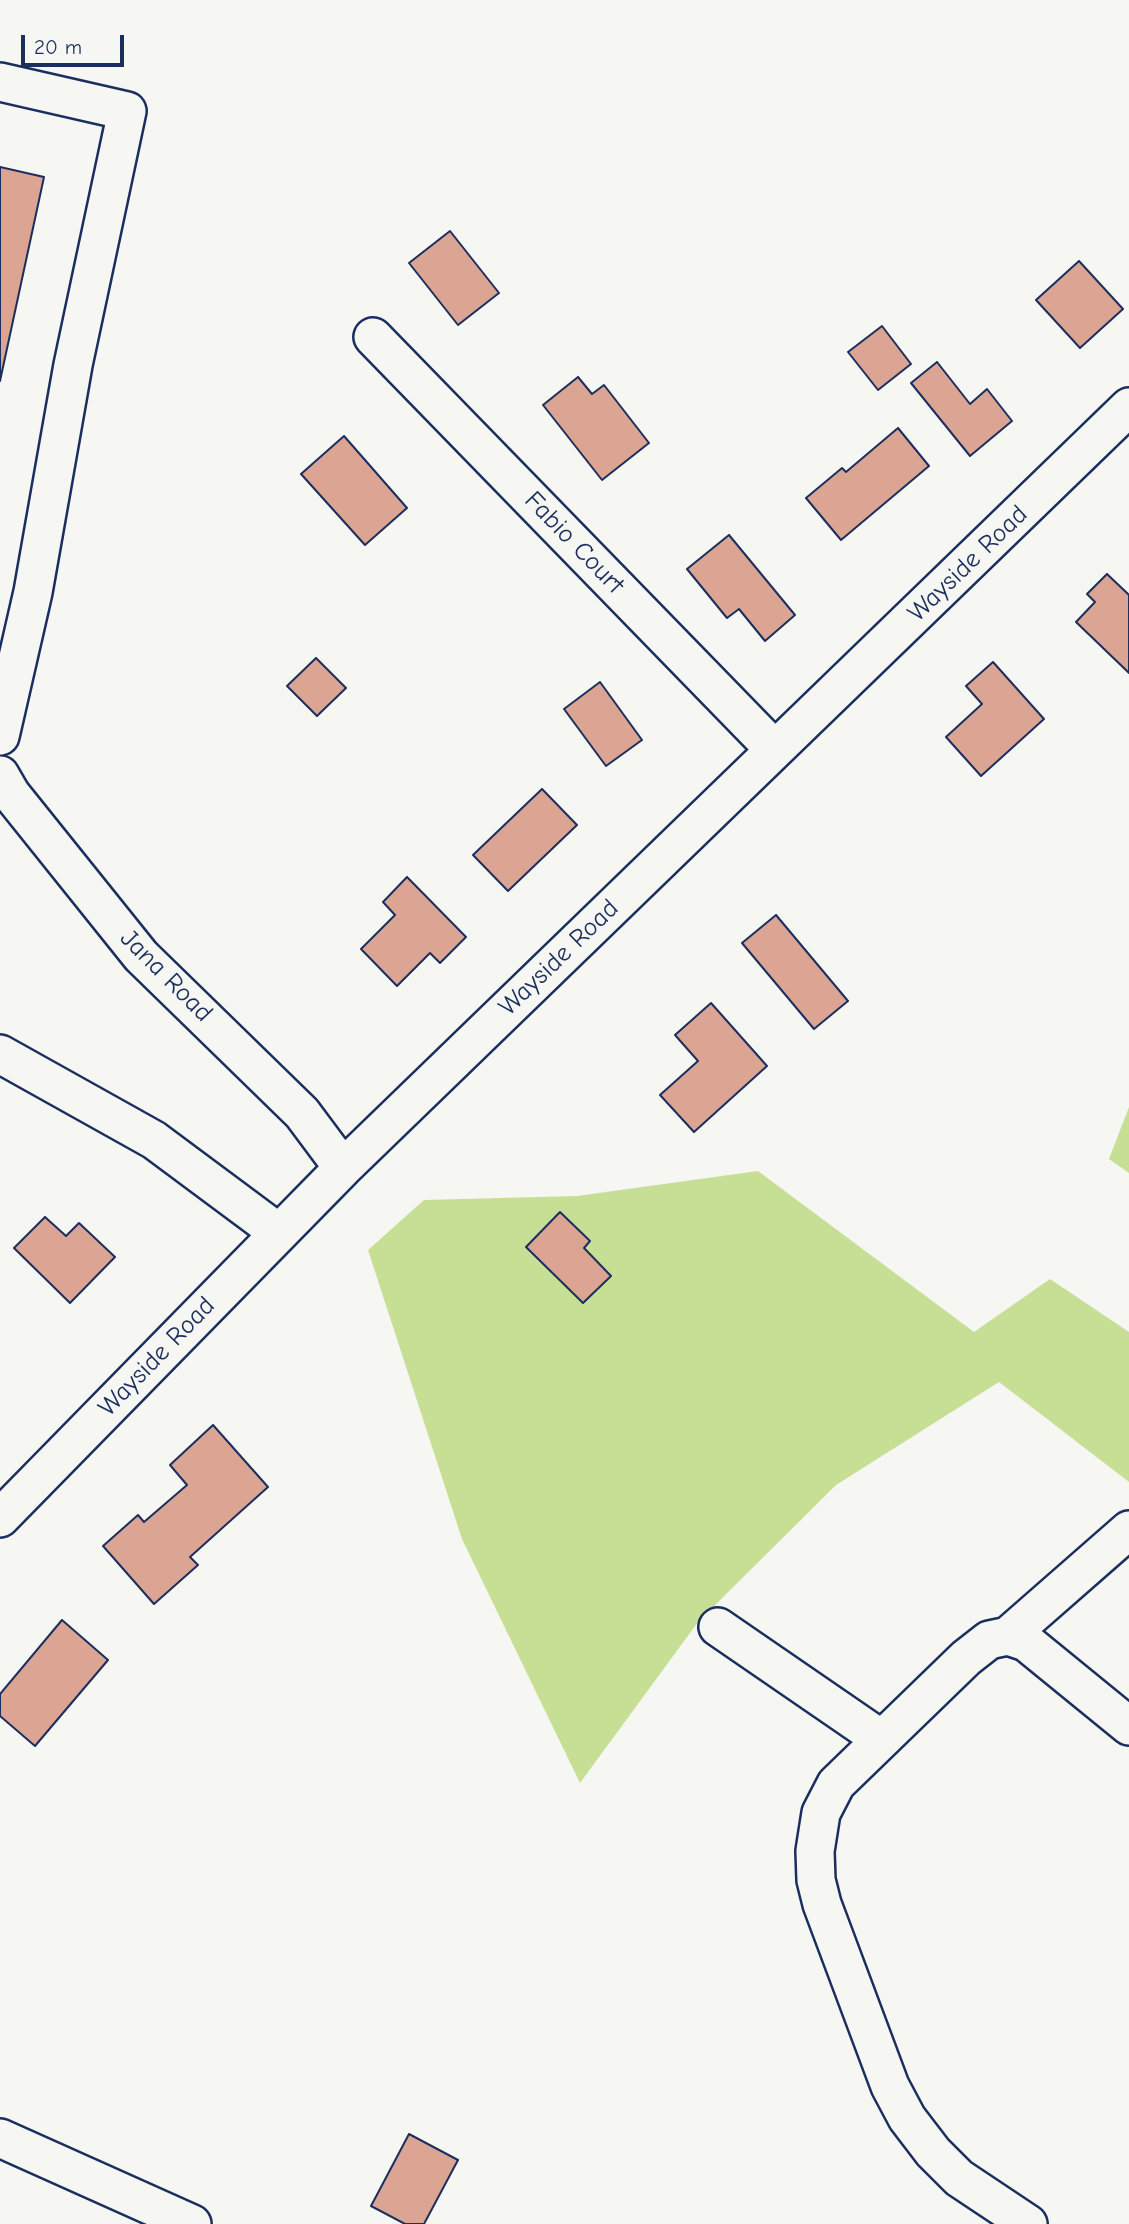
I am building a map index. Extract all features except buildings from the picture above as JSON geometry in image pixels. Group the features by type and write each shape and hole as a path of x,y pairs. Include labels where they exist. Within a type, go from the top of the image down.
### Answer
{"street":[{"path":"0,82 127,111 73,365 33,592 0,736"},
{"name":"Fabio Court","path":"373,337 774,749"},
{"name":"Wayside Road","path":"0,1518 343,1168 1129,407"},
{"name":"Jana Road","path":"0,775 11,794 141,956 302,1112 343,1168"},
{"path":"0,1054 154,1140 279,1233"},
{"path":"1028,2224 959,2178 933,2152 907,2118 890,2086 822,1905 816,1880 815,1851 821,1813 836,1784 973,1652 989,1640 1008,1636 1129,1530"},
{"path":"718,1627 881,1739"},
{"path":"1008,1636 1026,1642 1129,1726"},
{"path":"0,2137 191,2224"}],"green space":[{"path":"1129,1107 1129,1173 1109,1159"},
{"path":"758,1171 974,1332 1050,1279 1129,1332 1129,1482 999,1382 836,1485 698,1622 580,1783 462,1539 368,1250 424,1200 577,1196"}]}
